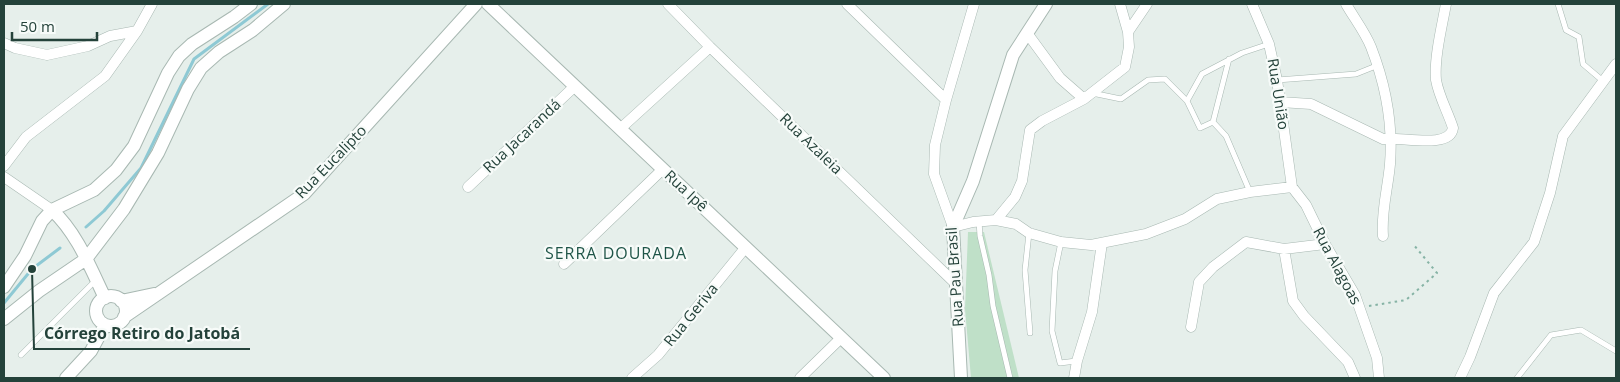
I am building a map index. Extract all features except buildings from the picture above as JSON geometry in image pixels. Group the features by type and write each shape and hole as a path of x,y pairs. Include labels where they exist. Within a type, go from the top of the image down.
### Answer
{"street":[{"path":"4,166 26,137 104,76 137,31 152,4"},
{"path":"4,287 25,256 42,221 52,210 94,190 116,170 134,146 168,73 179,56 192,44 251,4"},
{"path":"4,319 83,254 124,209 158,153 188,89 202,68 219,52 253,30 284,4"},
{"name":"Rua Eucalipto","path":"124,317 304,194 476,4"},
{"name":"Rua Ipê","path":"488,4 884,378"},
{"name":"Rua Azaleia","path":"668,4 710,47 956,284"},
{"path":"847,4 946,100"},
{"name":"Rua Pau Brasil","path":"961,378 953,227 934,174 935,144 974,4"},
{"path":"953,227 973,181 1013,55 1046,4"},
{"path":"996,220 1015,197 1022,181 1030,130 1042,121 1088,96 1125,67 1129,47 1128,32 1120,4"},
{"path":"1128,32 1147,4"},
{"name":"Rua União","path":"1252,4 1269,44 1277,80 1292,187"},
{"path":"1346,4 1371,46 1386,99 1391,138 1390,165 1382,219 1383,236"},
{"path":"1280,102 1311,104 1383,140 1391,138 1424,141 1442,140 1449,136 1452,131 1436,80 1438,47 1446,4"},
{"path":"4,43 15,48 47,55 88,46 110,36 137,31"},
{"path":"1027,33 1060,78 1088,96"},
{"path":"620,129 710,47"},
{"path":"1460,378 1494,293 1534,242 1550,193 1563,136 1616,64"},
{"name":"Rua Jacarandá","path":"468,187 575,86"},
{"path":"564,264 663,169"},
{"path":"4,177 52,210 65,222 105,298"},
{"path":"953,227 979,221 996,220 1016,224 1029,232 1061,242 1091,245 1146,234 1185,219 1217,199 1250,192 1292,187"},
{"name":"Rua Alagoas","path":"1292,187 1306,205 1324,244 1355,296 1377,358 1379,378"},
{"path":"1191,328 1200,282 1213,267 1246,242 1284,249 1324,244"},
{"path":"1074,378 1077,361 1092,312 1102,243"},
{"name":"Rua Geriva","path":"632,378 658,355 746,248"},
{"path":"1284,249 1293,301 1304,316 1348,362 1355,378"},
{"name":"Rua Eucalipto","path":"121,301 162,292"},
{"path":"110,296 121,301 124,305 124,317 116,325 105,325 100,322 96,312 97,306 105,298 110,296"},
{"path":"66,378 91,351 105,325"},
{"path":"800,378 841,338"}],"lane":[{"path":"1558,4 1566,30 1578,37 1583,64 1604,82"},
{"path":"1187,101 1202,74 1242,52 1269,44"},
{"path":"1213,122 1229,60"},
{"path":"1277,80 1356,74 1376,66"},
{"path":"1088,96 1121,99 1148,80 1165,79 1187,101 1200,128 1213,122"},
{"path":"1213,122 1226,136 1250,192"},
{"path":"979,221 993,306 1010,378"},
{"path":"1029,232 1025,270 1030,333"},
{"path":"1061,242 1055,271 1052,332 1060,364 1077,361"},
{"path":"21,355 96,280"},
{"path":"1517,378 1551,336 1581,330 1616,351"}],"path":[{"path":"1359,308 1406,300 1437,272 1413,244"}],"green space":[{"path":"968,232 984,232 1019,378 971,378 965,309"}],"waterway":[{"path":"86,227 104,211 141,168 194,59 268,4"},
{"path":"4,303 32,269 60,248"}],"place":[{"name":"Córrego Retiro do Jatobá","path":"32,269"}],"district":[{"name":"SERRA DOURADA","path":"616,253"}]}
